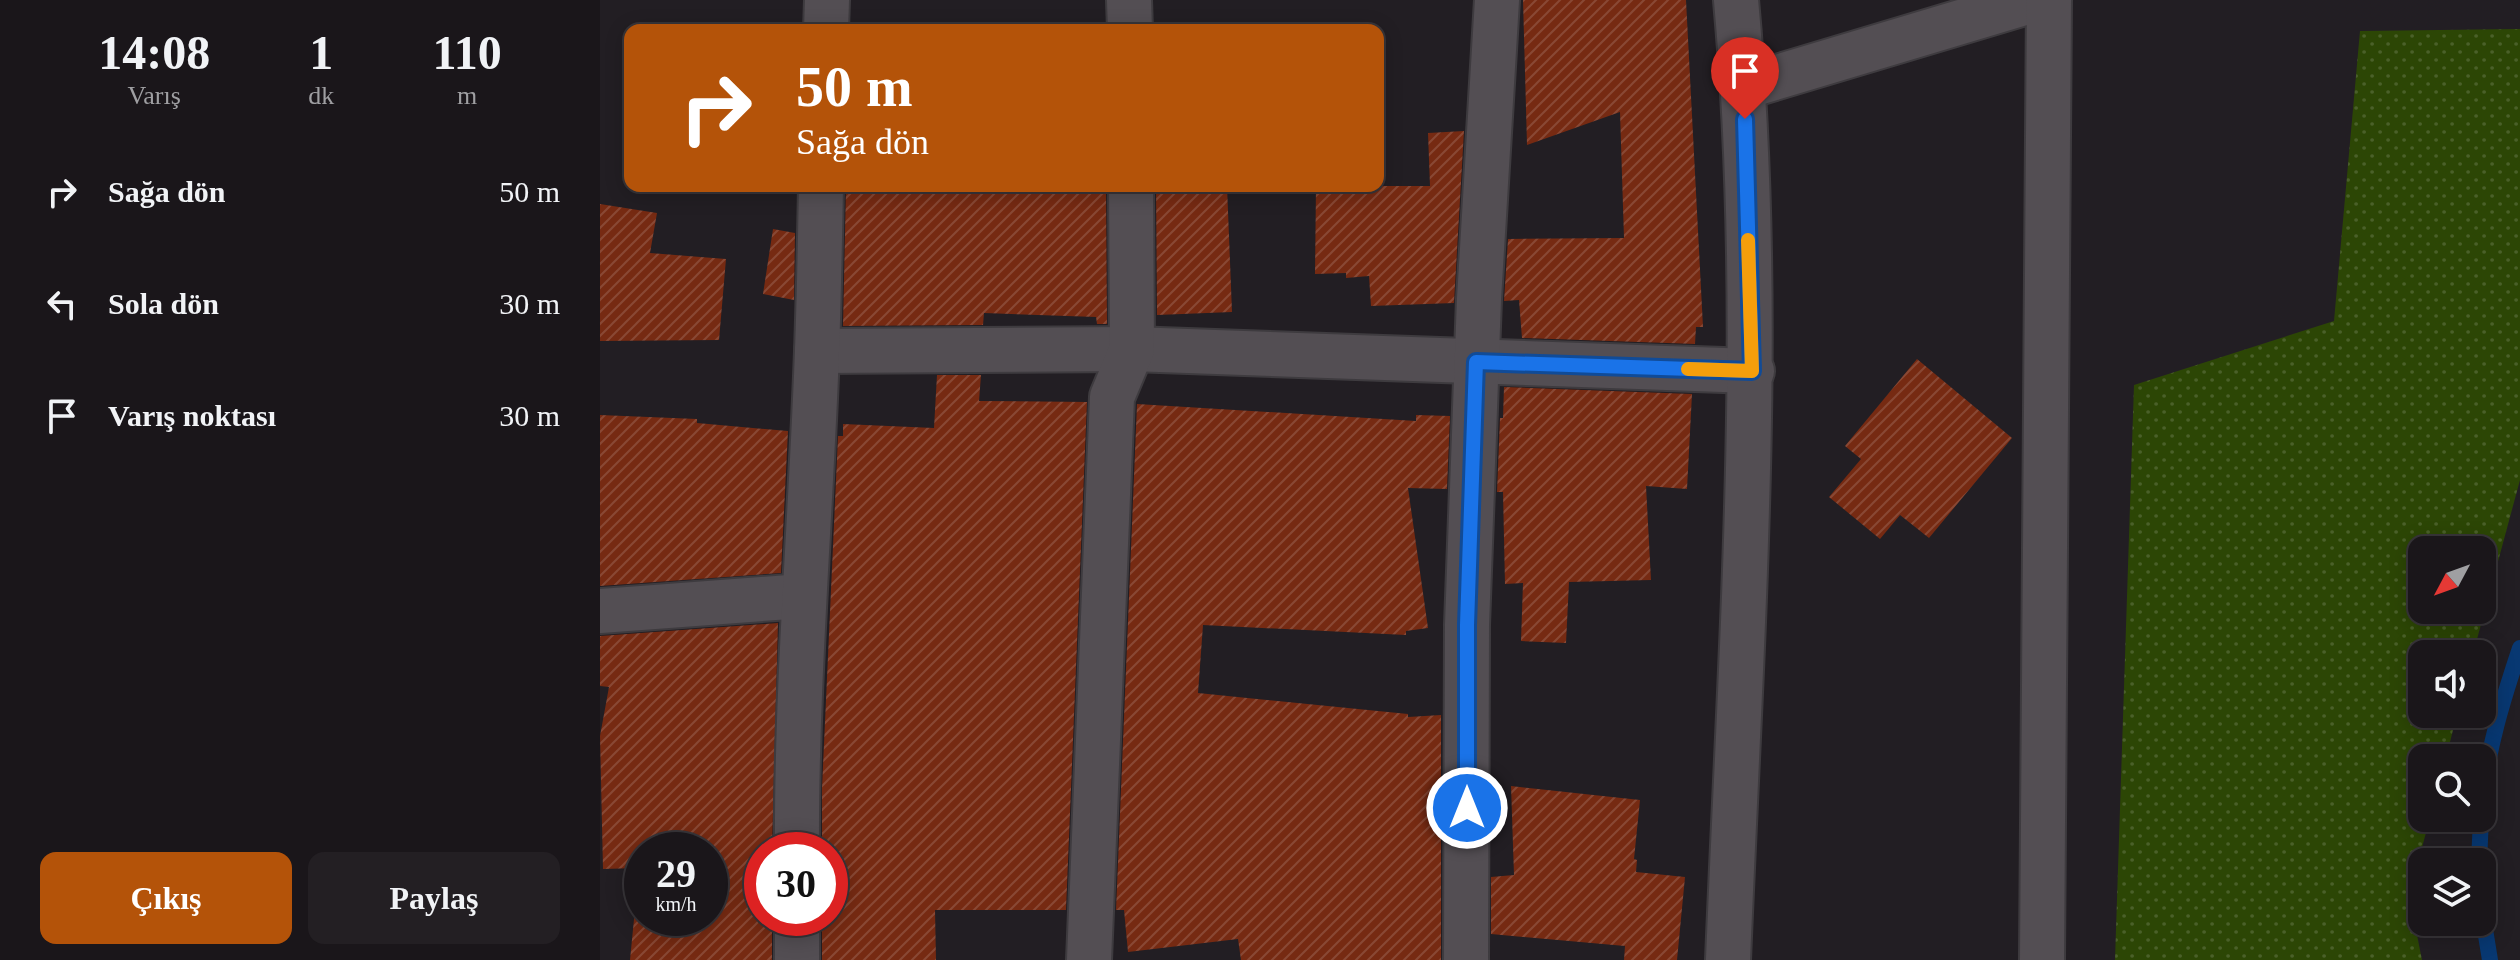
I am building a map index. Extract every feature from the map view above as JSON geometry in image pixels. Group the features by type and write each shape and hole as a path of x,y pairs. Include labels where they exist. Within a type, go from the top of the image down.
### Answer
{"street":[{"path":"826,24 827,0"},
{"path":"1129,0 1130,24"},
{"path":"1466,960 1467,625 1476,362 1497,0"},
{"path":"1728,960 1752,371 1744,87 1736,0"},
{"path":"1744,87 2034,0"},
{"path":"2042,960 2049,0"},
{"path":"797,832 796,772 817,351 821,192"},
{"path":"1089,960 1112,397 1132,349 1131,192"},
{"path":"817,351 1132,349 1752,371"},
{"path":"600,611 803,596"},
{"path":"797,936 797,960"}],"green space":[{"path":"2520,29 2520,480 2496,569 2496,536 2408,536 2408,624 2481,624 2477,640 2408,640 2408,728 2454,728 2450,744 2408,744 2408,832 2426,832 2422,848 2408,848 2408,936 2417,936 2422,960 2115,960 2134,385 2334,321 2360,31"}],"building":[{"path":"1523,0 1686,0 1703,327 1696,327 1695,344 1522,338 1519,300 1504,301 1508,239 1624,238 1620,112 1527,145"},
{"path":"1464,131 1454,303 1371,306 1369,276 1346,278 1346,273 1315,274 1316,192 1384,192 1384,186 1430,186 1428,133"},
{"path":"846,192 1106,192 1107,324 1097,324 1096,317 984,313 983,325 843,326"},
{"path":"1156,192 1227,192 1232,312 1157,315"},
{"path":"600,204 657,213 650,253 726,259 719,340 600,341"},
{"path":"773,229 795,233 794,300 763,294"},
{"path":"1917,359 2012,438 1929,538 1900,515 1880,539 1829,497 1861,459 1845,446"},
{"path":"937,375 981,375 979,401 1087,402 1066,910 935,910 936,960 822,960 822,936 848,936 848,832 822,832 838,436 843,436 843,424 934,428"},
{"path":"1504,387 1692,394 1687,489 1646,486 1651,580 1569,582 1566,643 1521,641 1523,583 1505,584 1503,492 1497,492"},
{"path":"1137,404 1416,421 1416,415 1450,416 1447,489 1408,488 1428,628 1406,631 1406,635 1203,625 1198,693 1408,714 1408,717 1441,715 1441,960 1241,960 1238,939 1128,952 1124,910 1116,910"},
{"path":"600,415 697,419 697,423 788,431 781,573 600,586"},
{"path":"778,623 772,832 744,832 744,936 772,936 772,960 630,960 632,936 728,936 728,832 624,832 624,868 603,869 600,736 609,687 600,686 600,636"},
{"path":"1511,786 1640,800 1634,859 1637,860 1636,872 1685,877 1677,960 1624,960 1625,946 1491,934 1491,877 1514,875"}],"waterway":[{"path":"2492,744 2520,648"},
{"path":"2480,832 2480,848"},
{"path":"2486,936 2490,960"}],"slow traffic":[{"path":"1688,369 1752,371 1748,240"}],"route":[{"path":"1467,808 1467,625 1476,362 1752,371 1745,119"}]}
